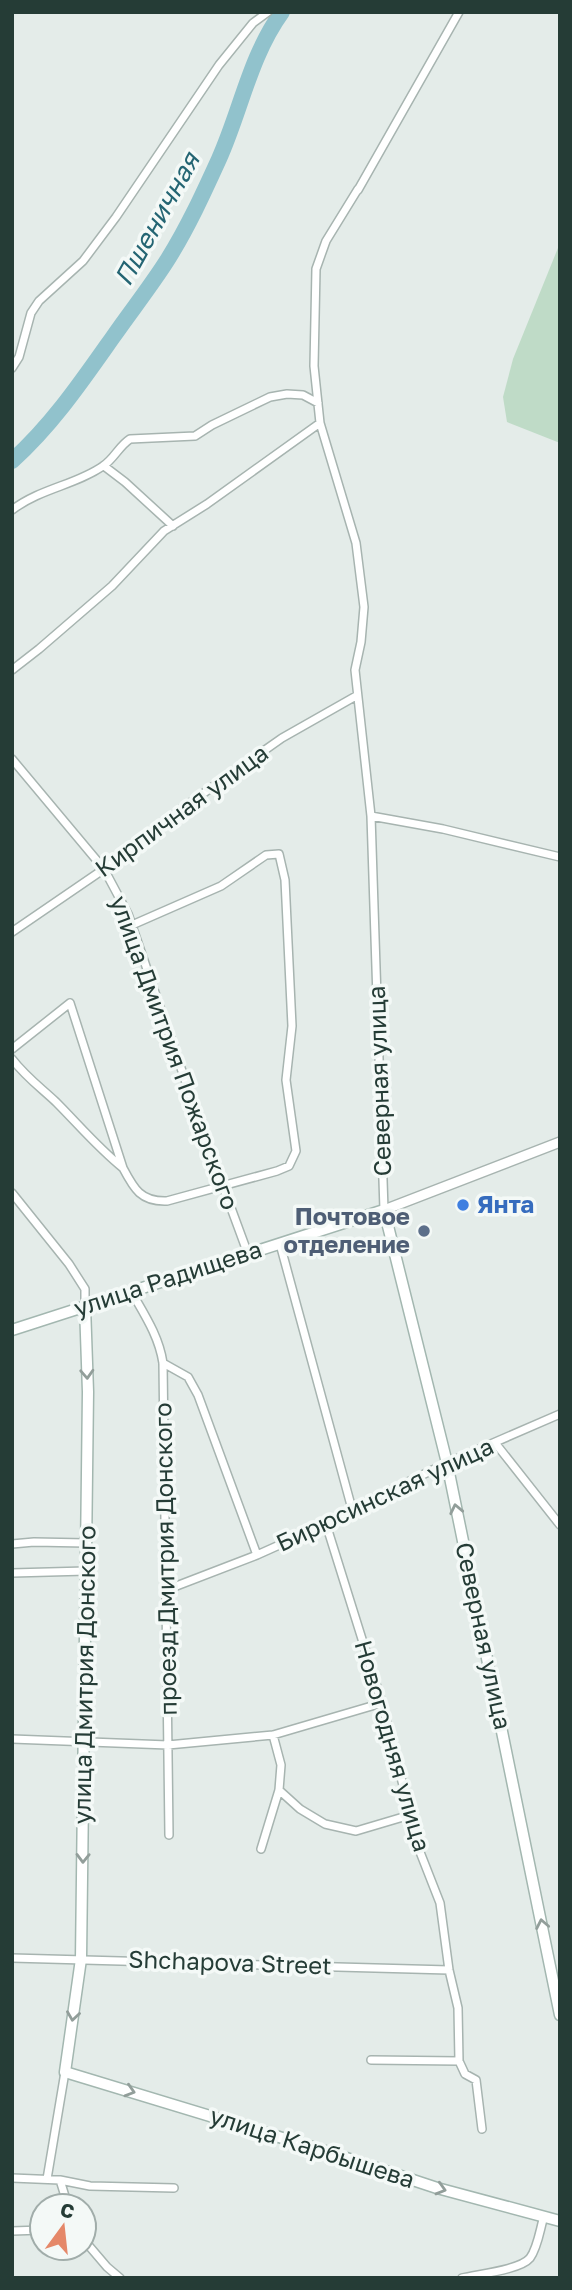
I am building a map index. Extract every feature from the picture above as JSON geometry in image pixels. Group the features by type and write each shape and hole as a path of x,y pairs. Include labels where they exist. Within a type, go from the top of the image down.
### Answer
{"main road":[{"name":"улица Радищева","path":"12,1330 384,1210"},
{"name":"Северная улица","path":"384,1210 447,1463 560,2015"},
{"name":"улица Дмитрия Донского","path":"65,2072 81,1959 88,1392 85,1306"},
{"name":"улица Карбышева","path":"65,2072 437,2188 560,2221"}],"street":[{"path":"12,368 19,356 31,313 39,301 83,261 219,65 253,23 268,12"},
{"name":"Северная улица","path":"384,1210 371,816 355,670 364,607 356,543 320,423 314,366 316,269 326,241 459,12"},
{"path":"12,510 43,491 104,466 122,444 131,439 195,436 270,397 303,395 318,403"},
{"path":"12,670 112,586 164,531 207,505 320,423"},
{"path":"104,466 173,526"},
{"name":"Кирпичная улица","path":"12,932 104,869 184,807 282,738 356,696"},
{"name":"улица Дмитрия Пожарского","path":"12,759 104,869 132,925 248,1254"},
{"path":"371,816 443,829 560,857"},
{"path":"12,1049 70,1003 123,1168 130,1182 151,1202 167,1201 289,1166 296,1151 286,1080 292,1026 285,880 279,855 266,855 221,886 132,925"},
{"path":"12,1059 26,1077 55,1101 123,1168"},
{"name":"улица Радищева","path":"384,1210 560,1142"},
{"name":"улица Дмитрия Донского","path":"13,1196 69,1264 85,1289 85,1306"},
{"path":"280,1244 352,1509"},
{"name":"проезд Дмитрия Донского","path":"131,1290 153,1330 163,1363 169,1835"},
{"name":"Бирюсинская улица","path":"163,1363 188,1377 198,1395 257,1555 326,1524 447,1463 559,1416"},
{"path":"496,1444 560,1525"},
{"name":"Новогодняя улица","path":"326,1524 382,1703 420,1852 440,1903 449,1970 458,2008 459,2061"},
{"path":"12,1544 86,1543"},
{"path":"166,1591 257,1555"},
{"path":"12,1573 86,1571"},
{"path":"12,1739 168,1745 273,1735 382,1703"},
{"path":"261,1849 279,1790 281,1765 273,1735"},
{"path":"279,1790 300,1809 325,1824 356,1830 410,1815"},
{"name":"Shchapova Street","path":"12,1958 449,1970"},
{"path":"371,2060 459,2061 465,2074 476,2080 482,2129"},
{"name":"улица Дмитрия Донского","path":"47,2179 65,2072"},
{"path":"12,2178 60,2180 90,2186 174,2188"},
{"path":"60,2180 64,2192"},
{"path":"462,2278 528,2260 535,2248 544,2216"},
{"path":"98,2256 120,2278"}],"green space":[{"path":"560,243 560,443 507,422 503,397 513,359"}],"waterway":[{"name":"Пшеничная","path":"12,461 66,402 175,247 219,159 262,47 282,12"}],"place":[{"name":"Янта","path":"463,1205"},
{"name":"Почтовое отделение","path":"424,1231"}]}
